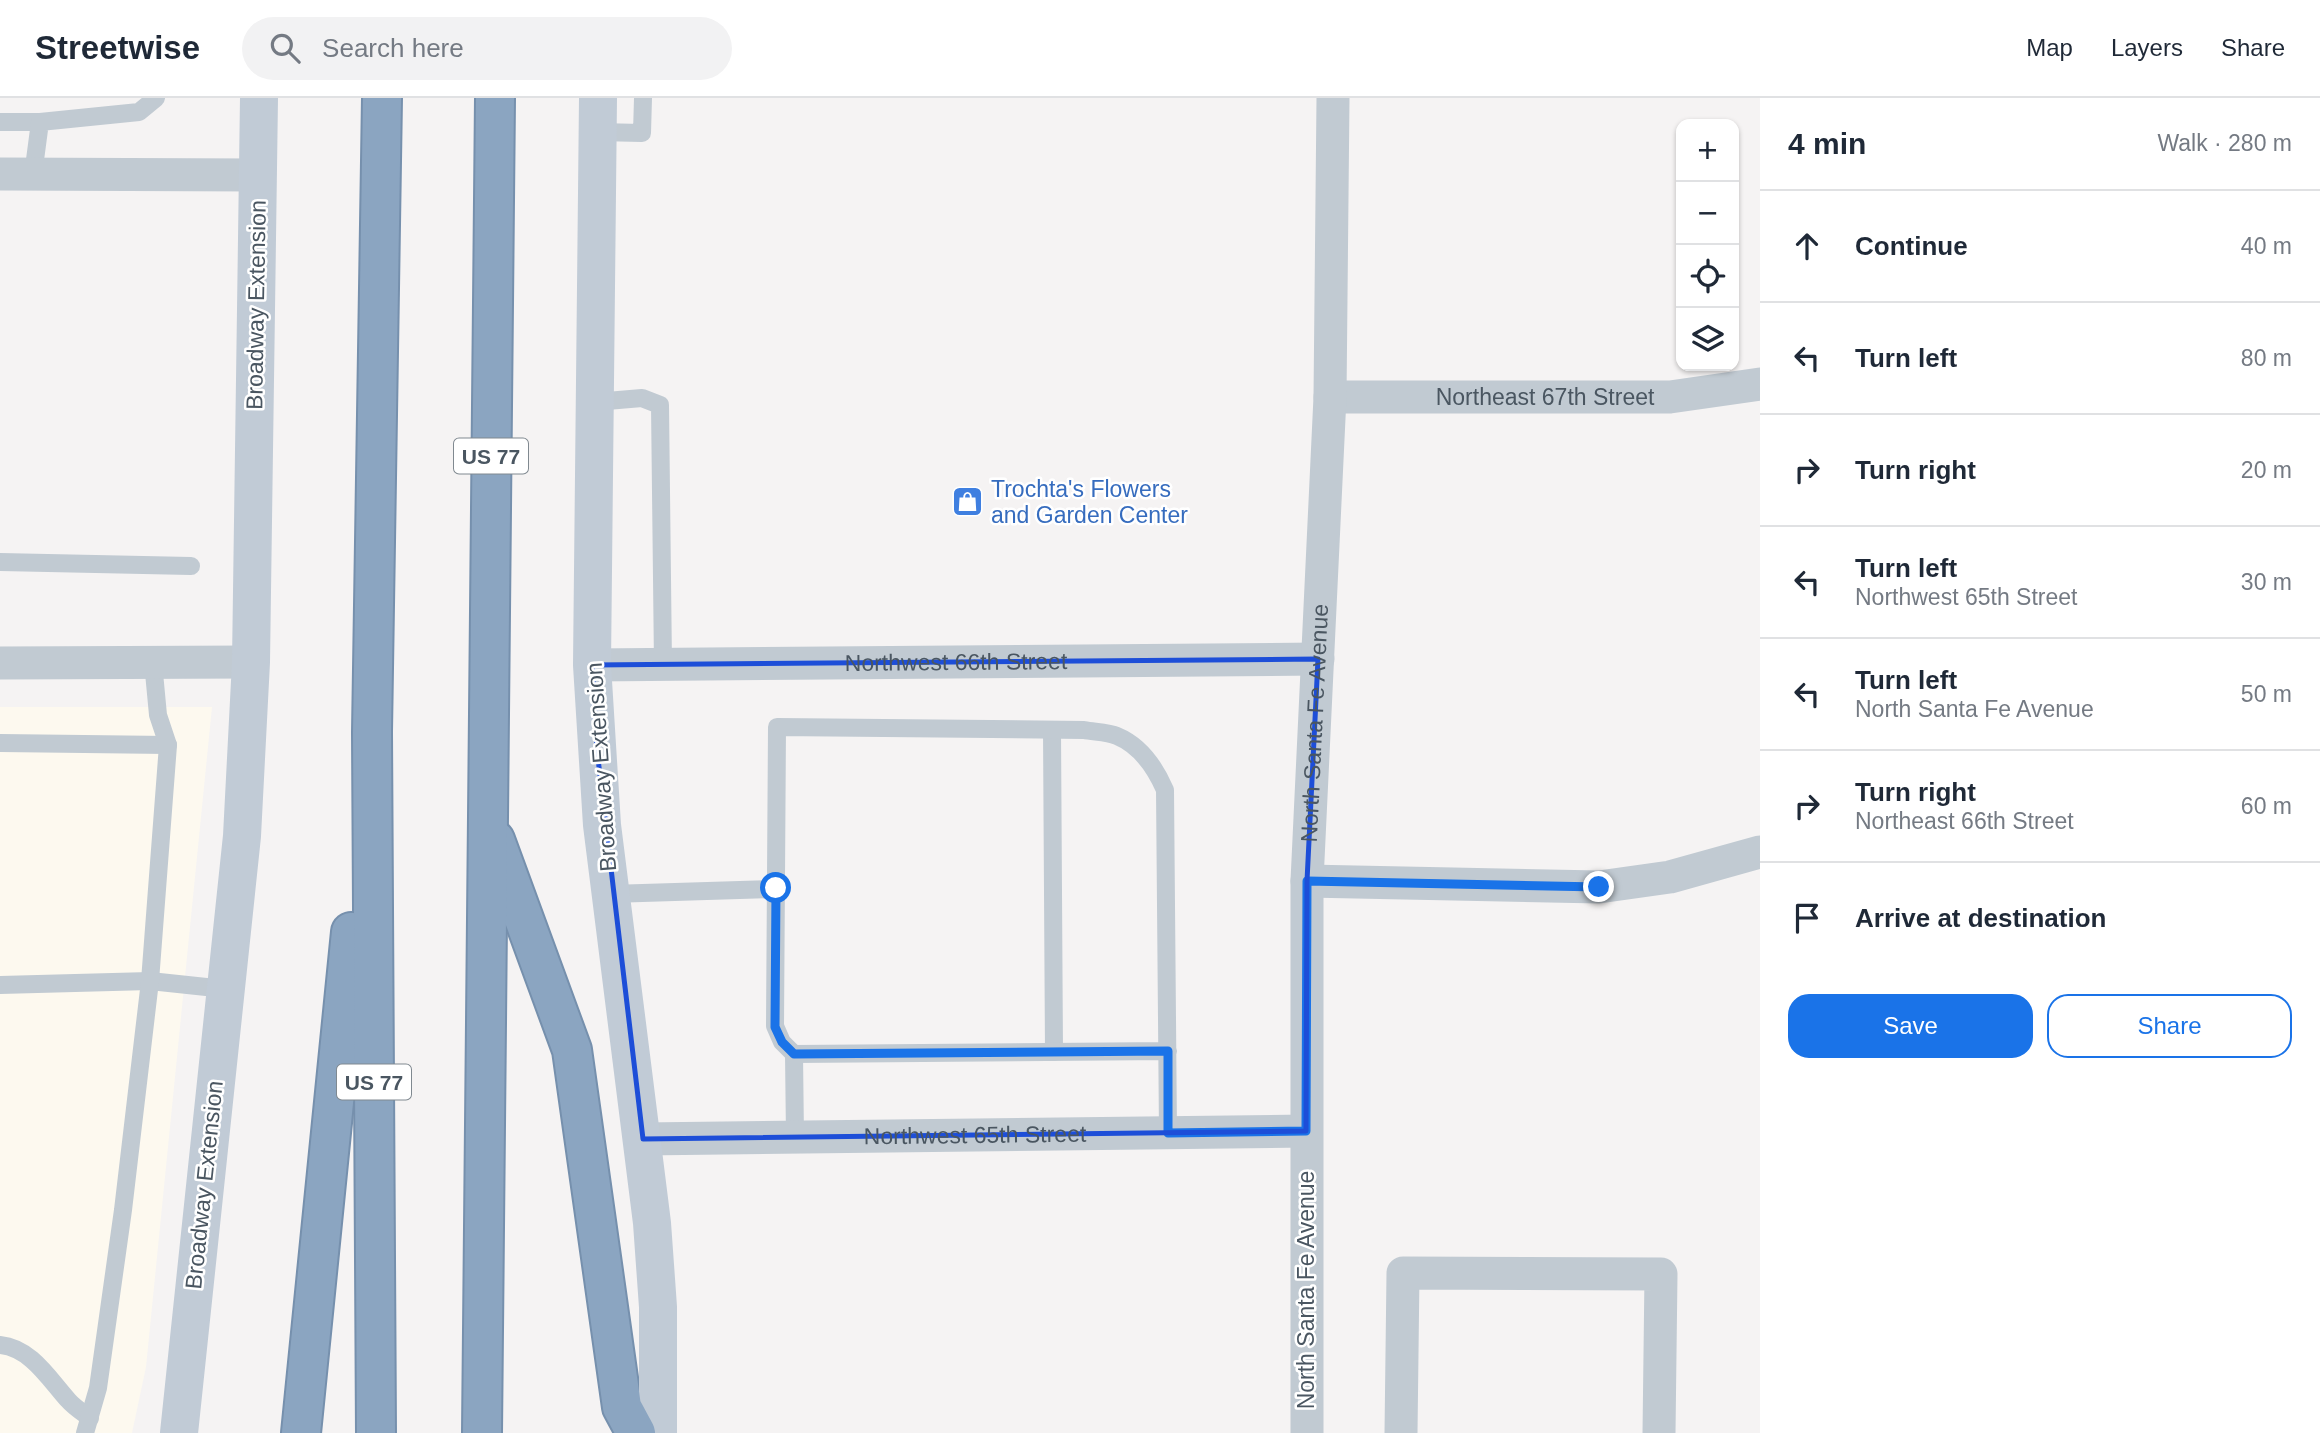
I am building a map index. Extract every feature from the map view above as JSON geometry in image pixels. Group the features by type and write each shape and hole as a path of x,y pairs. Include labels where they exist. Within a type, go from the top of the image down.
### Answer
{"highway":[{"name":"US 77","path":"376,1433 372,732 382,98"},
{"name":"US 77","path":"482,1433 495,98"},
{"path":"301,1433 372,732"},
{"path":"486,815 572,1051 622,1407 636,1433"}],"main road":[{"name":"Broadway Extension","path":"179,1433 242,836 251,662 259,98"},
{"name":"Broadway Extension","path":"598,115 592,665 602,825 643,1139 658,1307 658,1433"}],"street":[{"name":"North Santa Fe Avenue","path":"1307,1433 1307,881 1330,397 1333,98"},
{"path":"0,174 258,175"},
{"name":"Northeast 67th Street","path":"1330,397 1670,397 1760,384"},
{"name":"Northwest 66th Street","path":"592,665 1318,659"},
{"path":"0,663 251,662"},
{"path":"1307,881 1599,887 1670,877 1760,852"},
{"name":"Northwest 65th Street","path":"643,1139 1306,1131"},
{"path":"1401,1433 1403,1273 1661,1274 1659,1433"}],"lane":[{"path":"0,122 40,122 139,112 156,98"},
{"path":"598,115 642,133 643,98"},
{"path":"33,175 40,122"},
{"path":"595,402 642,398 660,405 663,664"},
{"path":"0,562 191,566"},
{"path":"87,1426 98,1388 124,1210 150,981 168,745 158,715 153,662"},
{"path":"795,1137 794,1054 782,1042 775,1027 777,727 1084,730 1116,735 1136,747 1149,760 1166,790 1168,1133"},
{"path":"1052,730 1054,1052"},
{"path":"0,743 168,745"},
{"path":"610,894 776,888"},
{"path":"0,985 150,981 225,989"},
{"path":"794,1054 1168,1051"},
{"path":"0,1345 10,1346 37,1363 87,1426"}],"highlighted area":[{"path":"1318,659 1307,881 1306,1131 643,1139 597,750 592,665"}],"shaded area":[{"path":"0,707 212,707 146,1367 132,1433 0,1433"}],"place":[{"name":"Trochta's Flowers and Garden Center","path":"968,502"}],"route":[{"path":"776,888 775,1027 782,1042 794,1054 1168,1051 1168,1133 1306,1131 1307,881 1599,887"}]}
